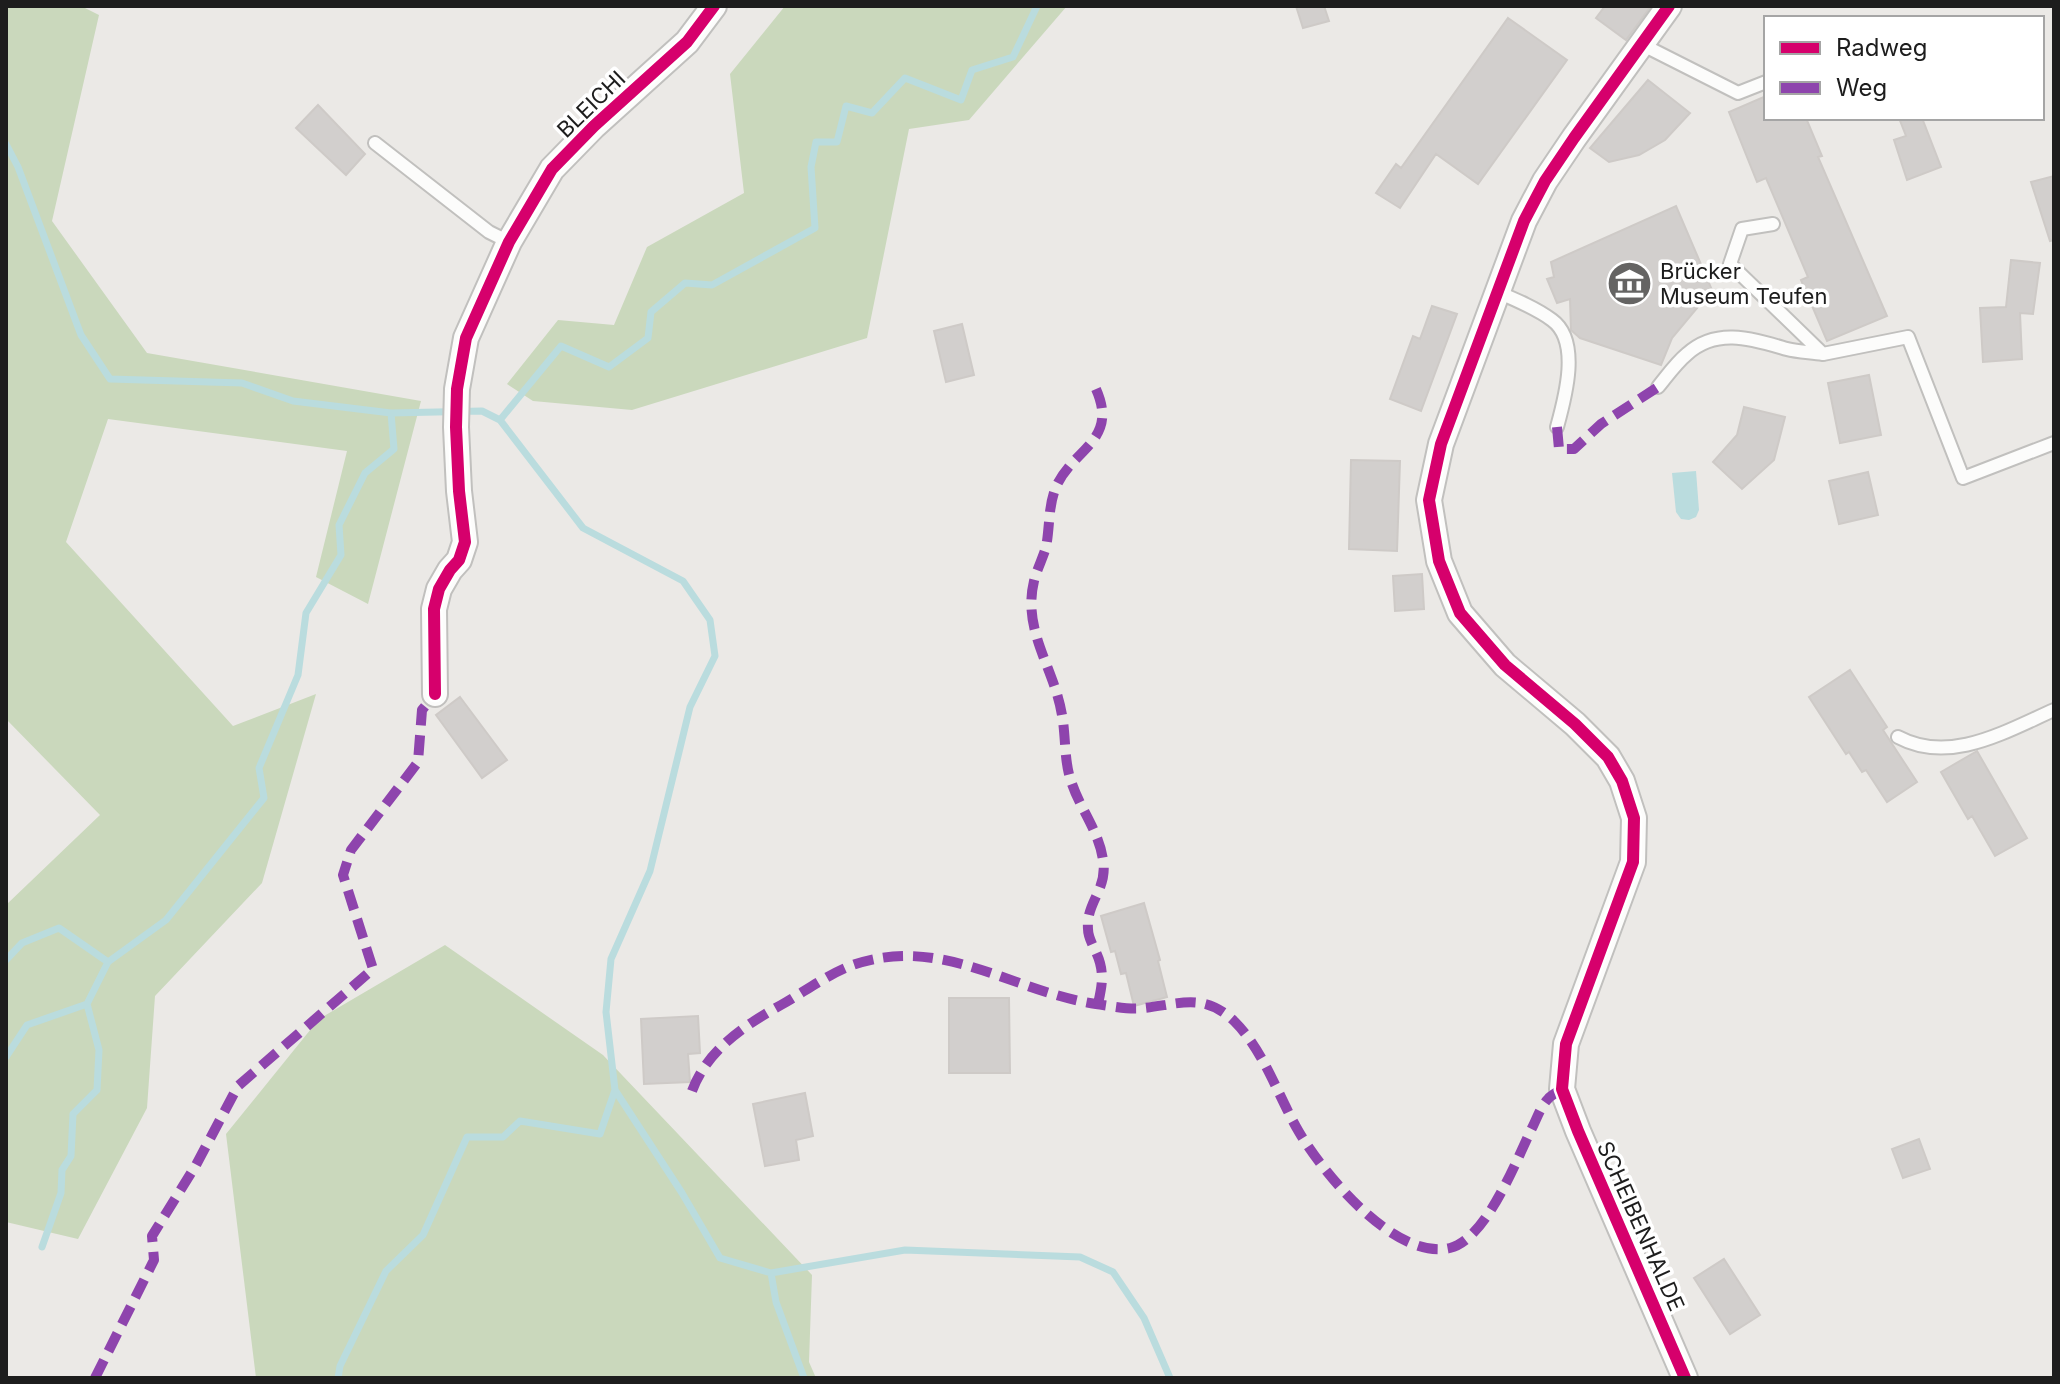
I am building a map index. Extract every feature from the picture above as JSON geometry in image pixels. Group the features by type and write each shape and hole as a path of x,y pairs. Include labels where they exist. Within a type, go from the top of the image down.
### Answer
{"street":[{"name":"BLEICHI","path":"435,694 434,609 439,589 459,560 465,542 456,427 457,389 466,338 509,242 552,169 594,126 687,42 714,6"},
{"path":"1495,291 1524,221 1545,181 1669,6"},
{"name":"SCHEIBENHALDE","path":"1495,291 1441,444 1429,500 1439,561 1460,613 1505,665 1575,724 1608,757 1622,781 1634,818 1633,862 1566,1044 1562,1089 1685,1378"}],"lane":[{"path":"1641,44 1738,93 1764,83"},
{"path":"375,143 489,232 509,242"},
{"path":"1773,224 1742,229 1730,264 1823,354"},
{"path":"1495,291 1554,321 1568,344 1567,389 1557,427"},
{"path":"1658,387 1688,353 1708,341 1721,338 1758,339 1789,349 1823,354 1908,337 1963,478 2054,443"},
{"path":"1898,737 1928,747 1966,745 2054,710"}],"green space":[{"path":"6,6 81,6 99,15 52,221 147,353 421,401 368,604 316,577 347,451 108,419 66,542 233,726 316,694 262,883 155,996 147,1108 78,1239 6,1222 6,905 100,815 6,719"},
{"path":"785,6 1067,6 969,120 909,129 867,338 632,410 533,401 507,384 558,320 614,325 647,247 744,193 730,74"},
{"path":"445,945 603,1055 812,1275 809,1362 816,1378 256,1378 226,1134 319,1019"}],"water":[{"path":"1696,471 1699,510 1696,517 1681,519 1676,512 1672,473"}],"building":[{"path":"1296,6 1324,6 1329,21 1303,28"},
{"path":"1605,6 1651,6 1626,40 1596,18"},
{"path":"1508,18 1567,60 1478,184 1436,154 1400,208 1376,193 1396,164 1401,168"},
{"path":"1648,80 1690,113 1665,140 1639,155 1609,162 1590,148"},
{"path":"1764,97 1764,120 1807,120 1822,156 1818,157 1887,316 1827,341 1801,280 1808,277 1766,178 1757,182 1729,112"},
{"path":"318,105 365,154 346,175 296,128"},
{"path":"1900,120 1923,120 1941,167 1907,180 1894,140 1906,136"},
{"path":"2054,176 2054,240 2050,241 2031,182"},
{"name":"Brücker Museum Teufen","path":"1676,206 1712,290 1672,338 1661,365 1580,338 1571,330 1570,299 1557,303 1547,279 1554,277 1551,262"},
{"path":"2011,260 2040,263 2033,314 2020,313 2022,359 1983,362 1980,308 2006,307"},
{"path":"1432,306 1457,314 1421,411 1390,399 1413,336 1420,339"},
{"path":"962,324 974,375 946,382 934,331"},
{"path":"1869,375 1881,435 1840,443 1828,383"},
{"path":"1744,407 1785,417 1774,460 1742,489 1713,462 1737,435"},
{"path":"1351,460 1400,461 1397,551 1349,549"},
{"path":"1868,472 1878,515 1839,524 1829,481"},
{"path":"1422,574 1424,609 1395,611 1393,576"},
{"path":"1850,670 1887,727 1883,730 1917,782 1887,802 1866,770 1862,772 1849,752 1846,754 1809,697"},
{"path":"460,697 507,760 482,778 436,715"},
{"path":"1977,751 2027,838 1995,856 1972,816 1968,819 1941,772"},
{"path":"1144,903 1167,997 1134,1006 1126,973 1121,974 1115,951 1111,952 1101,916"},
{"path":"949,998 1009,998 1010,1073 949,1073"},
{"path":"698,1016 700,1053 688,1054 690,1082 644,1084 641,1019"},
{"path":"805,1093 813,1136 796,1140 799,1160 765,1166 753,1104"},
{"path":"1919,1139 1930,1169 1903,1178 1892,1149"},
{"path":"1724,1259 1760,1315 1730,1334 1694,1278"}],"waterway":[{"path":"500,420 561,346 609,367 648,338 651,312 685,283 712,285 815,228 811,167 816,142 837,142 846,106 872,113 905,78 961,100 972,70 1013,57 1037,6"},
{"path":"6,144 18,167 81,335 110,379 242,383 293,401 391,413 482,411 500,420 583,528 683,581 710,620 715,656 690,707 650,871 611,959 606,1012 615,1090 720,1258 771,1273 905,1250 1080,1257 1113,1272 1144,1318 1170,1378"},
{"path":"6,960 22,943 59,928 108,962 166,920 264,798 259,768 298,675 306,613 341,555 339,525 365,473 394,449 391,413"},
{"path":"6,1057 27,1025 87,1004 108,962"},
{"path":"42,1247 61,1193 62,1170 71,1156 73,1114 97,1090 99,1050 87,1004"},
{"path":"338,1378 340,1366 386,1271 423,1235 467,1137 503,1137 520,1121 600,1134 615,1090"},
{"path":"771,1273 776,1302 804,1378"}],"marked path":[{"path":"1557,427 1559,449 1574,449 1601,424 1658,387"},
{"path":"1096,389 1102,407 1102,421 1098,433 1064,474 1053,494 1046,547 1031,599 1035,633 1062,715 1069,773 1098,839 1103,860 1100,888 1088,919 1088,933 1102,974 1098,1004"},
{"path":"95,1378 154,1260 152,1236 196,1165 238,1086 373,969 343,875 351,850 418,762 422,710 435,694"},
{"path":"692,1091 707,1063 741,1030 833,974 850,966 883,958 914,956 945,960 1064,997 1114,1007 1202,1003 1224,1013 1245,1034 1310,1149 1363,1210 1384,1228 1407,1241 1429,1248 1450,1248 1464,1241 1488,1214 1543,1105 1562,1089"}],"cycle path":[{"path":"435,694 434,609 439,589 459,560 465,542 456,427 457,389 466,338 509,242 552,169 594,126 687,42 714,6"},
{"path":"1669,6 1574,138 1545,181 1524,221 1441,444 1429,500 1439,561 1460,613 1505,665 1575,724 1608,757 1622,781 1634,818 1633,862 1566,1044 1562,1089 1685,1378"}],"place":[{"name":"Brücker Museum Teufen","path":"1629,284"}]}
